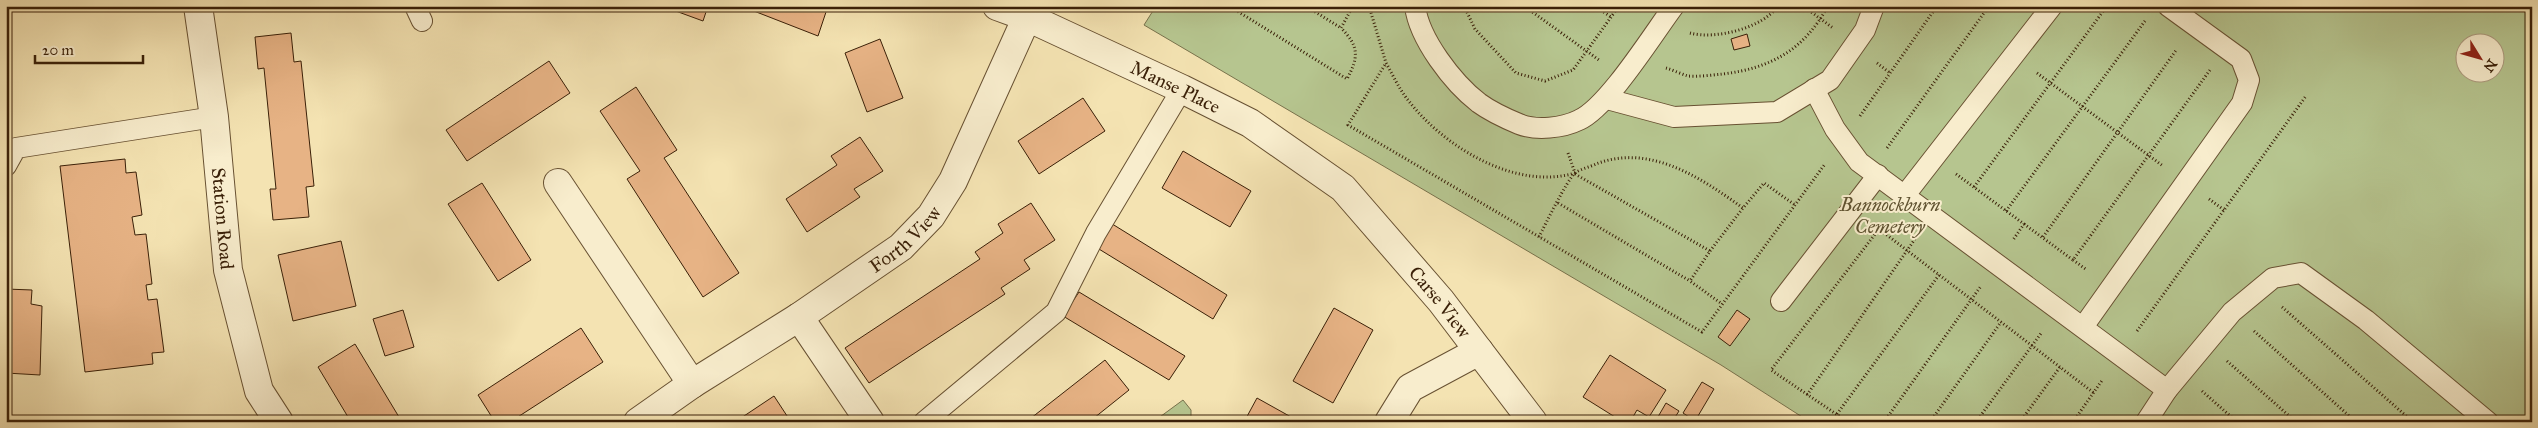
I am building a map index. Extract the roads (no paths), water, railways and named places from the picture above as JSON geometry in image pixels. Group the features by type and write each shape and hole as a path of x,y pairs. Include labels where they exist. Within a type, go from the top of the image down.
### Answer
{"street":[{"name":"Station Road","path":"198,6 214,117 228,270 259,391 279,422"},
{"name":"Manse Place","path":"997,6 1027,17 1182,89 1250,123 1343,188"},
{"name":"Forth View","path":"638,422 692,384 799,317 900,247 931,216 953,181 1027,17"},
{"path":"558,183 692,384"},
{"name":"Carse View","path":"1343,188 1441,301 1533,422"},
{"path":"799,317 870,422"},
{"path":"1389,422 1410,388 1479,350"}],"lane":[{"path":"1415,6 1416,20 1443,66 1479,103 1521,125 1551,128 1580,120 1606,99 1669,13"},
{"path":"1606,99 1674,117 1777,112 1830,80 1865,30 1874,6"},
{"path":"1905,195 2052,6"},
{"path":"2083,327 2242,103 2249,80 2241,59 2226,48 2194,18 2159,10"},
{"path":"924,422 1056,312 1096,233 1182,89"},
{"path":"1814,89 1843,140 1859,162 2167,390"},
{"path":"6,166 16,148 214,117"},
{"path":"1781,301 1874,173"},
{"path":"2146,422 2167,390 2232,312 2274,278 2301,273 2366,320 2488,422"}],"park label":[{"name":"Bannockburn Cemetery","path":"1890,215"}]}
